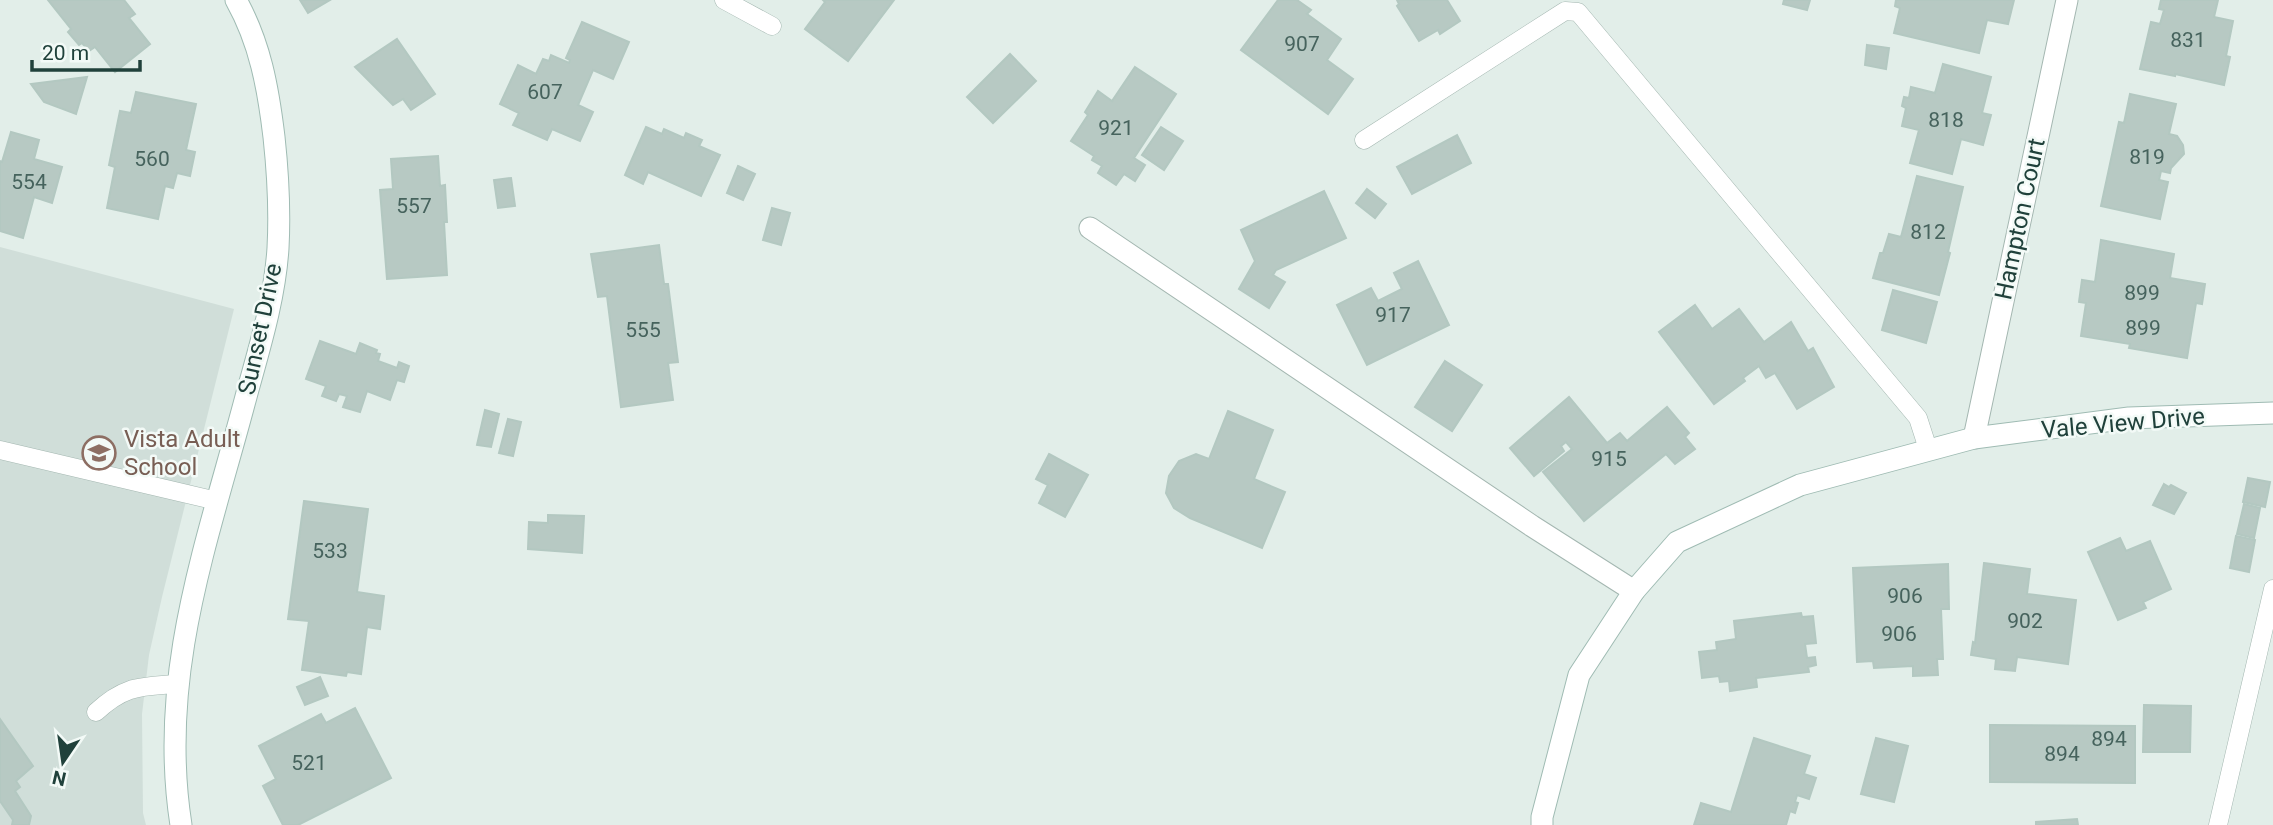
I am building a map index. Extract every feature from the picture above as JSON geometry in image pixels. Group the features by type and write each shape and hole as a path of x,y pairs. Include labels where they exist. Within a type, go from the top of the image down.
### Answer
{"street":[{"name":"Sunset Drive","path":"181,825 175,758 177,684 182,642 200,565 267,319 278,250 279,180 270,96 261,57 249,24 236,0"},
{"name":"Hampton Court","path":"1974,439 2067,0"},
{"path":"1090,228 1520,518 1634,591"},
{"name":"Vale View Drive","path":"1542,825 1579,675 1634,591 1677,542 1800,485 1974,439 2129,418 2273,414"}],"lane":[{"path":"724,0 772,26"},
{"path":"1364,140 1565,11 1578,12 1918,418 1928,449"},
{"path":"0,450 218,501"},
{"path":"2218,825 2273,589"},
{"path":"96,712 112,697 133,688 177,684"}],"shaded area":[{"name":"Vista Adult School","path":"0,247 234,309 149,655 142,714 143,813 146,825 0,825"}],"building":[{"path":"48,0 124,0 135,14 129,18 150,44 115,72 95,47 89,51 82,43 79,45 68,32 71,29"},
{"path":"300,0 330,0 308,13"},
{"path":"823,0 894,0 848,61 805,29 825,2"},
{"path":"1278,0 1297,0 1311,10 1307,14 1341,39 1327,60 1353,79 1328,114 1241,50"},
{"path":"1397,0 1447,0 1460,21 1440,34 1438,30 1419,41 1397,6"},
{"path":"1784,0 1810,0 1807,10 1783,4"},
{"path":"1896,0 2014,0 2008,24 1987,20 1979,53 1894,33 1900,8 1895,6"},
{"path":"2161,0 2218,0 2214,17 2233,21 2224,85 2140,69 2151,22 2160,24 2164,10 2159,9"},
{"path":"582,22 629,42 613,79 593,70 578,105 593,112 580,141 552,129 547,140 513,125 519,113 500,104 518,65 536,74 543,59 549,61 551,55 569,63 570,60 566,58"},
{"path":"397,39 435,94 411,110 403,99 393,105 355,67"},
{"path":"1867,45 1889,48 1886,69 1865,65"},
{"path":"1010,54 1036,81 993,123 967,97"},
{"path":"1943,64 1991,77 1982,113 1991,115 1983,145 1961,139 1952,174 1910,163 1919,130 1902,126 1906,108 1902,106 1904,97 1909,98 1911,87 1935,93"},
{"path":"1135,67 1176,94 1134,158 1145,165 1135,181 1124,174 1116,185 1098,173 1102,166 1092,160 1094,156 1071,141 1088,115 1085,112 1098,91 1112,101"},
{"path":"87,77 76,114 44,102 31,84"},
{"path":"136,92 196,104 186,150 195,152 190,176 177,173 173,188 165,186 158,219 107,208 115,167 109,165 120,111 131,113"},
{"path":"2130,94 2176,104 2169,134 2177,136 2183,145 2184,154 2171,168 2170,173 2161,171 2159,180 2168,182 2160,219 2101,206 2119,122 2124,123"},
{"path":"646,127 662,134 664,129 684,138 686,133 702,140 699,146 720,155 701,196 648,172 643,184 625,175"},
{"path":"1161,127 1183,141 1164,170 1142,155"},
{"path":"11,132 39,140 34,159 62,167 52,203 34,197 23,238 0,231 0,161 2,162"},
{"path":"1457,135 1471,163 1412,194 1397,167"},
{"path":"438,156 440,186 445,185 447,275 387,279 380,190 393,189 391,159"},
{"path":"738,166 755,174 743,200 727,193"},
{"path":"1917,176 1963,187 1939,295 1873,278 1889,234 1901,237"},
{"path":"511,178 515,206 498,208 494,180"},
{"path":"1367,189 1386,204 1375,218 1356,203"},
{"path":"1324,191 1346,238 1276,270 1273,275 1285,282 1269,308 1239,289 1255,261 1241,230"},
{"path":"772,208 790,213 781,245 763,240"},
{"path":"2101,240 2174,254 2170,278 2205,284 2202,304 2196,303 2187,358 2129,348 2130,344 2081,336 2086,303 2079,302 2082,280 2095,282"},
{"path":"659,245 664,284 668,284 678,362 668,363 673,400 621,407 607,296 598,297 591,254"},
{"path":"1418,261 1449,325 1367,365 1337,305 1371,288 1378,301 1402,289 1394,273"},
{"path":"1893,290 1937,302 1926,343 1882,330"},
{"path":"1695,305 1712,329 1739,309 1764,342 1791,322 1808,351 1813,348 1834,387 1797,409 1775,373 1766,378 1759,366 1743,378 1745,381 1714,404 1659,332"},
{"path":"320,341 356,354 360,343 377,350 376,353 380,354 378,361 397,368 399,362 409,366 404,382 397,380 390,400 367,391 360,412 343,407 347,396 339,394 336,401 322,396 326,386 306,379"},
{"path":"1445,361 1482,385 1452,431 1415,407"},
{"path":"1569,397 1607,443 1620,433 1627,441 1667,407 1689,433 1685,437 1695,449 1675,464 1666,454 1584,521 1543,472 1572,449 1566,442 1561,446 1564,451 1534,476 1510,448"},
{"path":"485,410 499,414 491,447 477,445"},
{"path":"1228,411 1273,430 1254,479 1285,492 1262,548 1190,518 1174,508 1166,493 1169,476 1179,461 1196,454 1209,459"},
{"path":"508,419 521,422 513,456 499,453"},
{"path":"1049,454 1088,475 1065,517 1039,503 1048,485 1036,479"},
{"path":"2248,478 2270,482 2265,507 2243,502"},
{"path":"2164,484 2186,493 2174,514 2153,505"},
{"path":"304,501 368,509 357,592 384,596 380,629 367,627 361,674 347,672 346,676 302,670 309,621 288,619"},
{"path":"2244,504 2260,508 2254,538 2237,534"},
{"path":"548,515 584,516 582,553 528,549 529,522 548,523"},
{"path":"2236,536 2255,540 2249,572 2230,568"},
{"path":"2120,538 2126,551 2150,541 2171,589 2143,602 2146,608 2118,620 2088,552"},
{"path":"1984,563 2030,569 2027,594 2076,600 2068,664 2017,657 2015,671 1995,669 1996,659 1971,655 1973,642 1975,643"},
{"path":"1948,564 1949,609 1941,609 1943,659 1937,659 1938,675 1913,676 1913,666 1874,668 1873,661 1857,662 1853,568"},
{"path":"1801,613 1802,617 1813,616 1816,643 1805,644 1807,658 1815,657 1816,665 1808,667 1809,672 1756,678 1757,687 1730,691 1729,681 1720,682 1719,676 1702,678 1699,652 1717,650 1716,642 1736,639 1734,621"},
{"path":"320,677 328,696 305,705 297,687"},
{"path":"2144,705 2191,706 2190,752 2143,752"},
{"path":"355,708 391,778 298,825 283,825 263,786 276,779 259,746 321,714 326,723"},
{"path":"0,719 33,766 16,781 20,787 15,791 31,816 29,825 12,825 13,820 0,801"},
{"path":"1990,725 2135,726 2135,783 1990,782"},
{"path":"1754,738 1810,756 1804,774 1816,778 1809,799 1797,795 1795,813 1790,811 1786,825 1694,825 1701,803 1731,812"},
{"path":"1876,738 1908,746 1894,802 1861,794"},
{"path":"2077,819 2078,825 2036,825 2036,822"}],"place":[{"name":"Vista Adult School","path":"99,453"}]}
